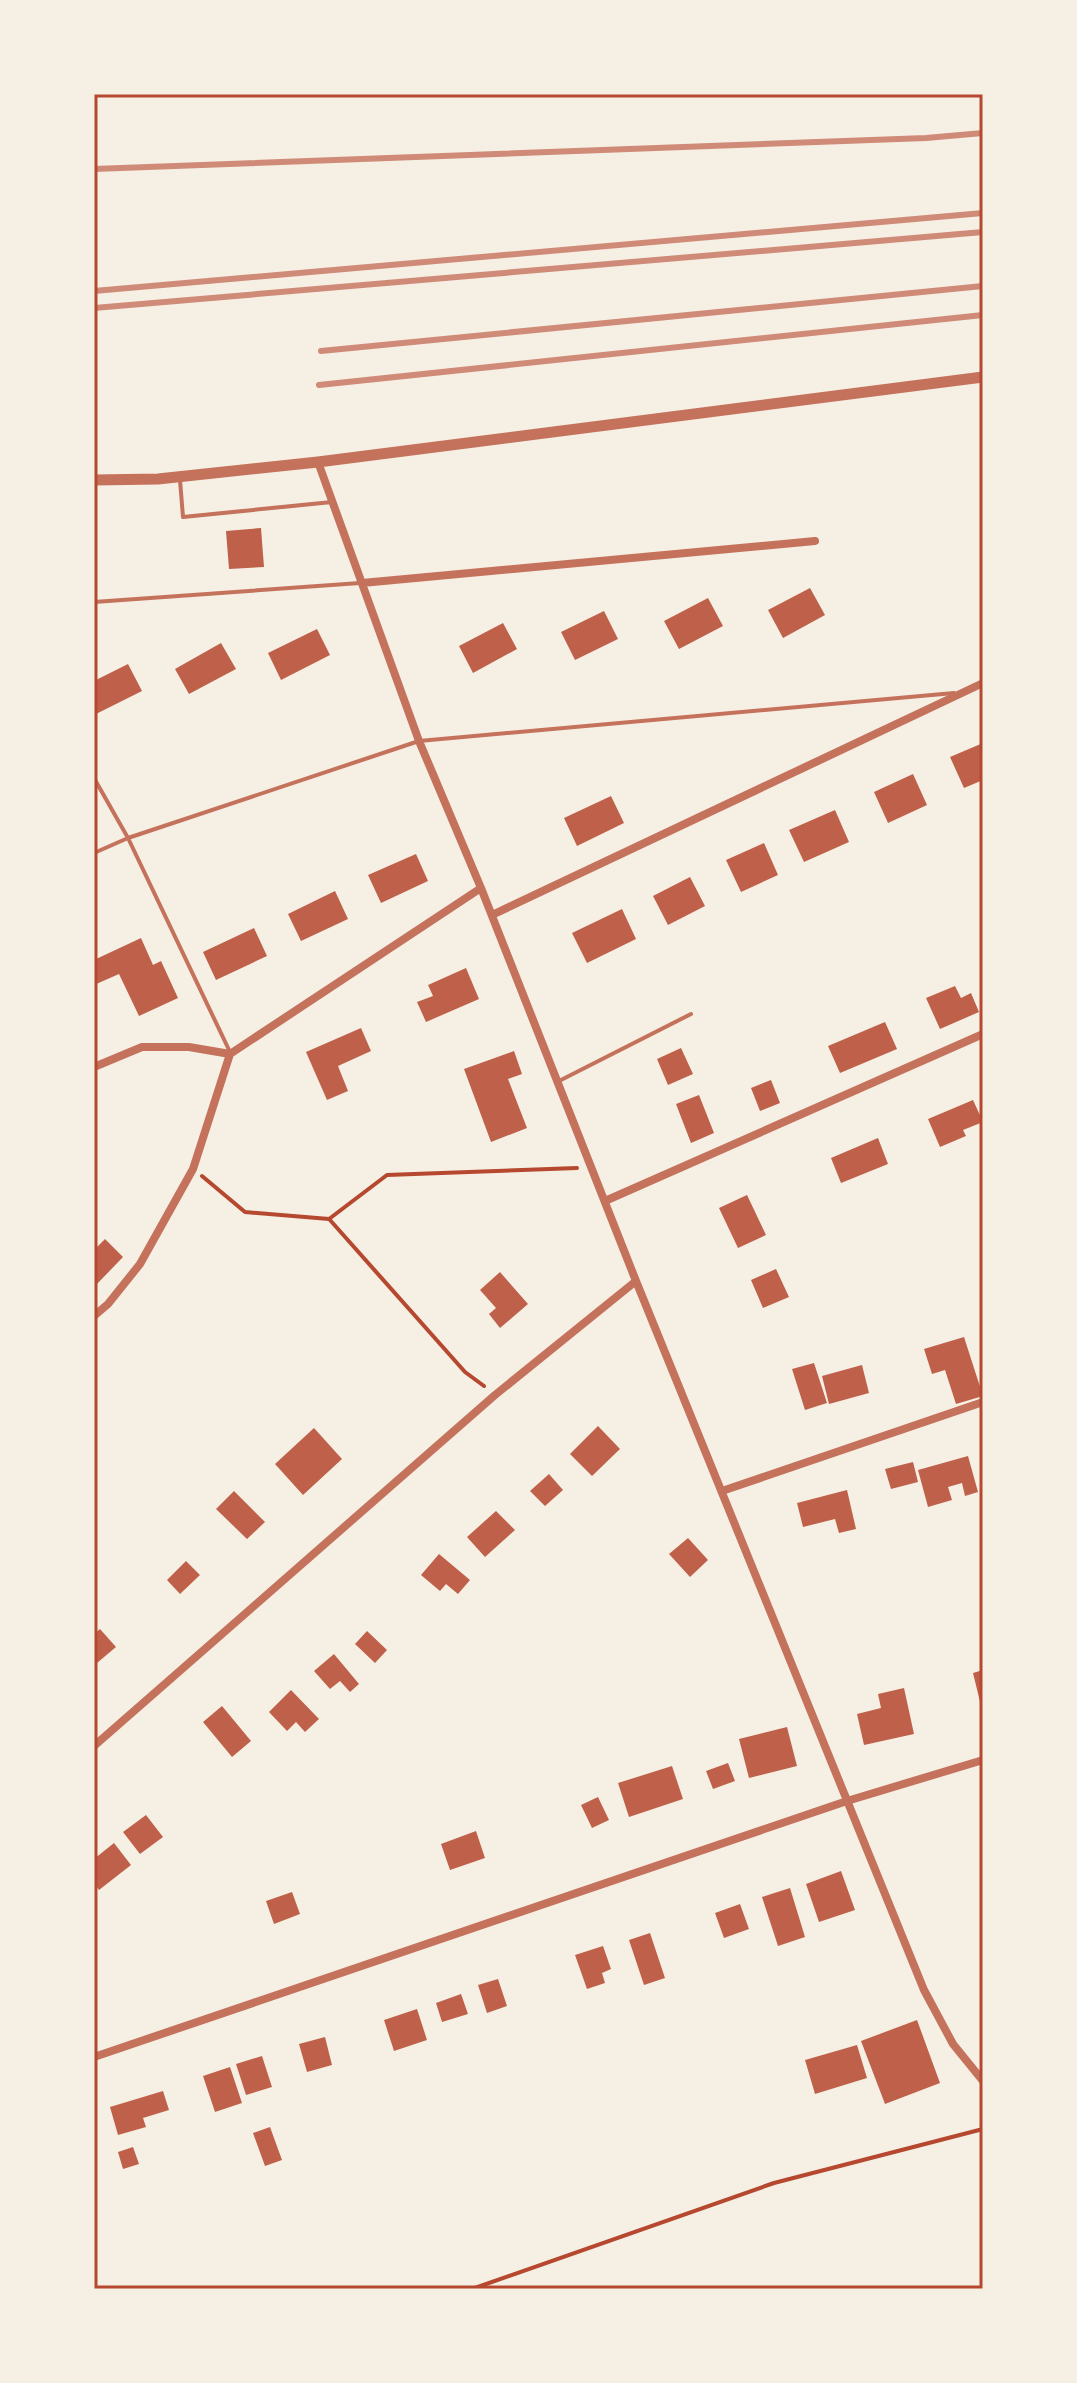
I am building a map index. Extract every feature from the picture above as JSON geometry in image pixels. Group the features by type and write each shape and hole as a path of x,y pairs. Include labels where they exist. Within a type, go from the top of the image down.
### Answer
{"street":[{"path":"94,480 180,477 318,462 983,377"},
{"path":"318,462 419,741 492,915 636,1281 924,1990 953,2044 983,2081"},
{"path":"362,583 815,541"},
{"path":"492,915 983,683"},
{"path":"94,1316 108,1304 140,1264 193,1169 230,1054 481,888"},
{"path":"605,1201 983,1034"},
{"path":"94,1067 142,1047 189,1047 230,1054"},
{"path":"94,1746 495,1395 636,1281"},
{"path":"722,1491 983,1402"},
{"path":"94,2057 847,1801 983,1760"}],"lane":[{"path":"180,477 183,517 333,502"},
{"path":"94,602 362,583"},
{"path":"94,853 128,838 419,741 962,693"},
{"path":"94,778 128,838 230,1054"},
{"path":"557,1082 691,1014"}],"path":[{"path":"193,1169 245,1212 329,1219 387,1175 591,1167"},
{"path":"329,1219 465,1372 495,1395"},
{"path":"472,2289 774,2183 983,2129"}],"building":[{"path":"261,528 264,567 229,569 226,531"},
{"path":"810,588 825,615 783,638 768,610"},
{"path":"708,598 723,626 679,649 664,621"},
{"path":"604,611 618,639 575,660 561,632"},
{"path":"503,623 517,649 473,673 459,646"},
{"path":"317,629 330,655 281,680 268,653"},
{"path":"221,643 236,669 189,694 175,669"},
{"path":"128,664 142,691 94,715 94,681"},
{"path":"983,743 983,780 964,788 950,757"},
{"path":"913,774 927,805 888,823 874,792"},
{"path":"611,796 624,823 577,846 564,818"},
{"path":"835,810 849,842 804,862 789,830"},
{"path":"764,843 778,875 741,892 726,860"},
{"path":"416,854 428,881 381,903 368,875"},
{"path":"690,877 705,906 668,925 653,896"},
{"path":"335,891 348,919 301,941 288,914"},
{"path":"622,909 636,939 587,963 572,933"},
{"path":"254,928 267,956 216,980 203,952"},
{"path":"141,938 153,965 161,961 178,998 139,1016 119,974 94,985 94,960"},
{"path":"466,968 479,999 426,1022 417,1002 433,996 428,985"},
{"path":"955,986 961,998 971,993 979,1012 940,1029 926,998"},
{"path":"885,1022 897,1049 840,1073 828,1046"},
{"path":"361,1028 371,1051 338,1066 348,1091 327,1100 306,1052"},
{"path":"681,1048 693,1074 668,1085 657,1059"},
{"path":"514,1051 522,1074 508,1079 527,1128 491,1142 464,1069"},
{"path":"771,1080 780,1103 760,1111 751,1088"},
{"path":"699,1095 714,1133 691,1143 676,1104"},
{"path":"973,1100 983,1122 963,1130 966,1136 940,1147 928,1119"},
{"path":"878,1138 888,1164 841,1183 831,1158"},
{"path":"747,1195 766,1235 738,1248 719,1208"},
{"path":"105,1239 123,1257 96,1285 94,1250"},
{"path":"776,1269 789,1297 763,1308 751,1280"},
{"path":"500,1272 528,1304 500,1328 489,1314 496,1308 480,1290"},
{"path":"964,1337 983,1396 956,1404 945,1370 932,1374 924,1349"},
{"path":"814,1363 827,1403 805,1410 792,1369"},
{"path":"862,1365 869,1393 829,1404 822,1376"},
{"path":"598,1426 620,1449 592,1476 570,1454"},
{"path":"314,1428 342,1459 303,1495 275,1464"},
{"path":"968,1456 978,1492 965,1496 962,1483 948,1487 952,1500 928,1507 918,1470"},
{"path":"913,1462 918,1482 891,1489 885,1469"},
{"path":"549,1474 563,1490 545,1506 530,1491"},
{"path":"847,1490 856,1529 839,1533 835,1519 803,1527 797,1503"},
{"path":"234,1491 265,1522 247,1539 216,1509"},
{"path":"496,1511 515,1530 485,1557 467,1537"},
{"path":"688,1538 708,1560 690,1577 669,1554"},
{"path":"439,1554 470,1580 458,1594 446,1584 440,1591 421,1575"},
{"path":"186,1561 200,1575 180,1594 167,1580"},
{"path":"100,1629 116,1647 97,1663 94,1660 94,1634"},
{"path":"367,1631 387,1650 375,1663 355,1644"},
{"path":"334,1654 359,1684 350,1692 340,1681 330,1689 314,1671"},
{"path":"983,1670 983,1710 982,1710 973,1673"},
{"path":"904,1688 914,1734 864,1745 857,1714 881,1708 878,1694"},
{"path":"291,1690 319,1719 305,1732 296,1722 287,1731 269,1712"},
{"path":"222,1706 251,1741 232,1757 203,1722"},
{"path":"787,1727 797,1766 749,1778 739,1739"},
{"path":"728,1763 735,1781 713,1789 706,1771"},
{"path":"672,1766 683,1799 629,1817 618,1783"},
{"path":"598,1797 609,1820 592,1828 581,1805"},
{"path":"146,1815 163,1837 140,1854 123,1832"},
{"path":"476,1831 485,1858 450,1870 441,1844"},
{"path":"114,1843 131,1865 99,1890 94,1883 94,1859"},
{"path":"841,1871 855,1910 819,1922 806,1884"},
{"path":"790,1888 805,1937 778,1946 762,1897"},
{"path":"292,1892 300,1914 274,1924 266,1901"},
{"path":"740,1904 749,1929 724,1938 715,1913"},
{"path":"650,1933 665,1978 644,1985 629,1940"},
{"path":"603,1946 611,1969 602,1973 605,1983 587,1989 575,1955"},
{"path":"498,1979 507,2006 487,2013 478,1985"},
{"path":"461,1994 468,2014 442,2022 436,2003"},
{"path":"417,2009 427,2040 394,2051 384,2020"},
{"path":"917,2020 940,2083 885,2104 861,2041"},
{"path":"325,2037 332,2065 307,2072 299,2044"},
{"path":"857,2045 867,2078 815,2094 805,2060"},
{"path":"262,2056 272,2087 246,2095 236,2064"},
{"path":"230,2067 242,2103 215,2112 203,2076"},
{"path":"163,2091 169,2110 143,2118 146,2127 118,2135 110,2107"},
{"path":"270,2127 282,2160 265,2166 253,2133"},
{"path":"133,2147 139,2164 123,2169 118,2152"}],"railway":[{"path":"94,169 926,138 983,133"},
{"path":"94,291 983,213"},
{"path":"94,308 983,232"},
{"path":"321,351 983,286"},
{"path":"319,385 983,315"}]}
